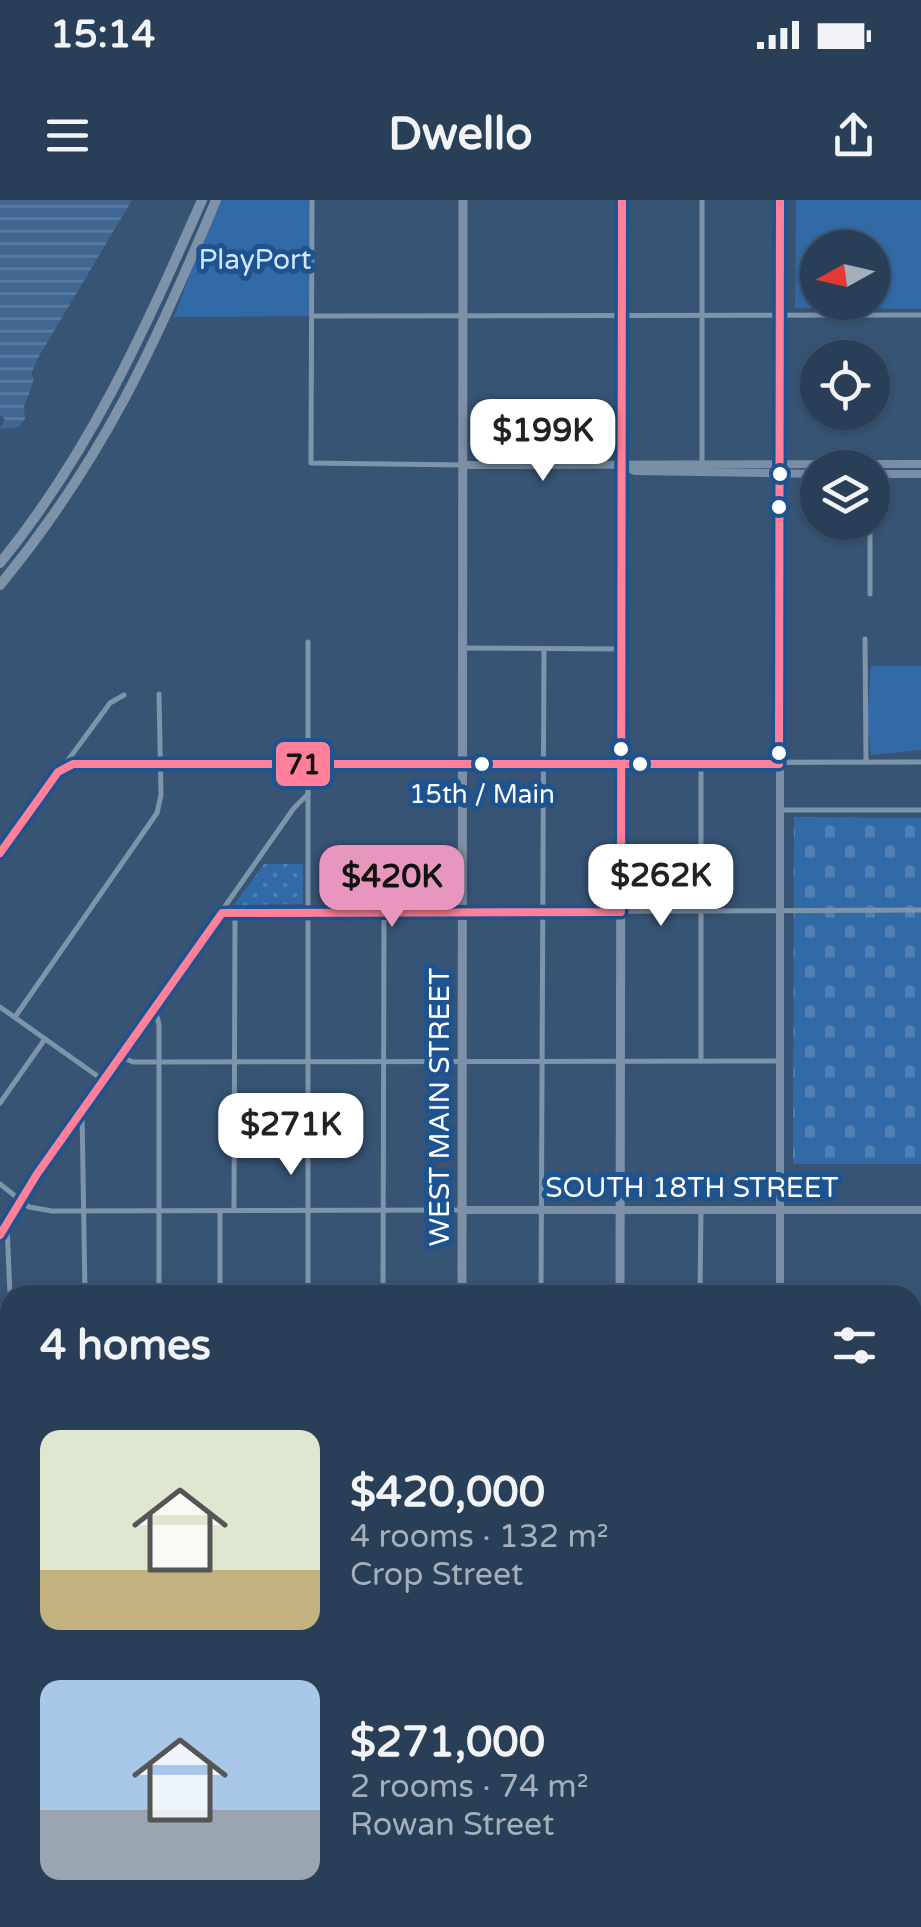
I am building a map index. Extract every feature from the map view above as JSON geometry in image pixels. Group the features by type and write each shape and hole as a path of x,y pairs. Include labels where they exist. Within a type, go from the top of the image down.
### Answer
{"highway":[{"path":"0,586 54,516 117,418 152,353 216,200"},
{"path":"0,563 73,462 105,409 144,335 201,201"}],"main road":[{"name":"WEST MAIN STREET","path":"462,1285 463,200"},
{"path":"620,1285 622,200"}],"street":[{"path":"312,200 311,463 702,464 800,472"},
{"path":"702,200 702,464"},
{"path":"780,200 780,1285"},
{"path":"312,316 921,315"},
{"path":"542,421 545,465"},
{"path":"890,467 921,464"},
{"path":"622,465 636,471 800,470"},
{"path":"890,471 921,474"},
{"path":"870,540 870,594"},
{"path":"865,639 866,762"},
{"path":"308,642 308,1285"},
{"path":"463,648 621,648"},
{"path":"542,1285 544,649"},
{"path":"15,1017 151,824 160,800 159,694"},
{"path":"1,848 110,702 124,695"},
{"path":"62,768 73,764 921,762"},
{"path":"701,1061 702,763"},
{"path":"0,1235 119,1056 294,808 308,794"},
{"path":"782,810 921,810"},
{"path":"222,913 921,910"},
{"path":"383,1285 384,912"},
{"path":"234,1211 235,913"},
{"path":"0,1006 103,1080"},
{"path":"154,1006 160,1062 160,1285"},
{"path":"0,1103 46,1039"},
{"path":"119,1056 133,1062 781,1061"},
{"path":"82,1111 85,1285"},
{"path":"0,1184 23,1201 46,1211 462,1210"},
{"name":"SOUTH 18TH STREET","path":"462,1210 921,1210"},
{"path":"700,1285 701,1210"},
{"path":"220,1211 220,1285"},
{"path":"7,1226 10,1285"}],"green space":[{"name":"PlayPort","path":"218,200 313,200 313,316 174,317"},
{"path":"796,200 921,200 921,309 890,309 890,230 800,230 800,308 795,308"},
{"path":"871,666 921,666 921,750 871,755 867,719"},
{"path":"794,817 921,818 921,1164 793,1164"},
{"path":"264,864 303,864 303,904 234,905"}],"shaded area":[{"path":"0,200 132,200 38,358 31,374 34,379 24,407 25,419 19,427 0,429 5,420 0,414"}],"transit line":[{"name":"71","path":"0,1235 37,1174 222,913 621,912 622,200"},
{"name":"71","path":"0,853 58,772 73,764 779,764 780,200"}],"place":[{"name":"15th / Main","path":"482,764"}]}
